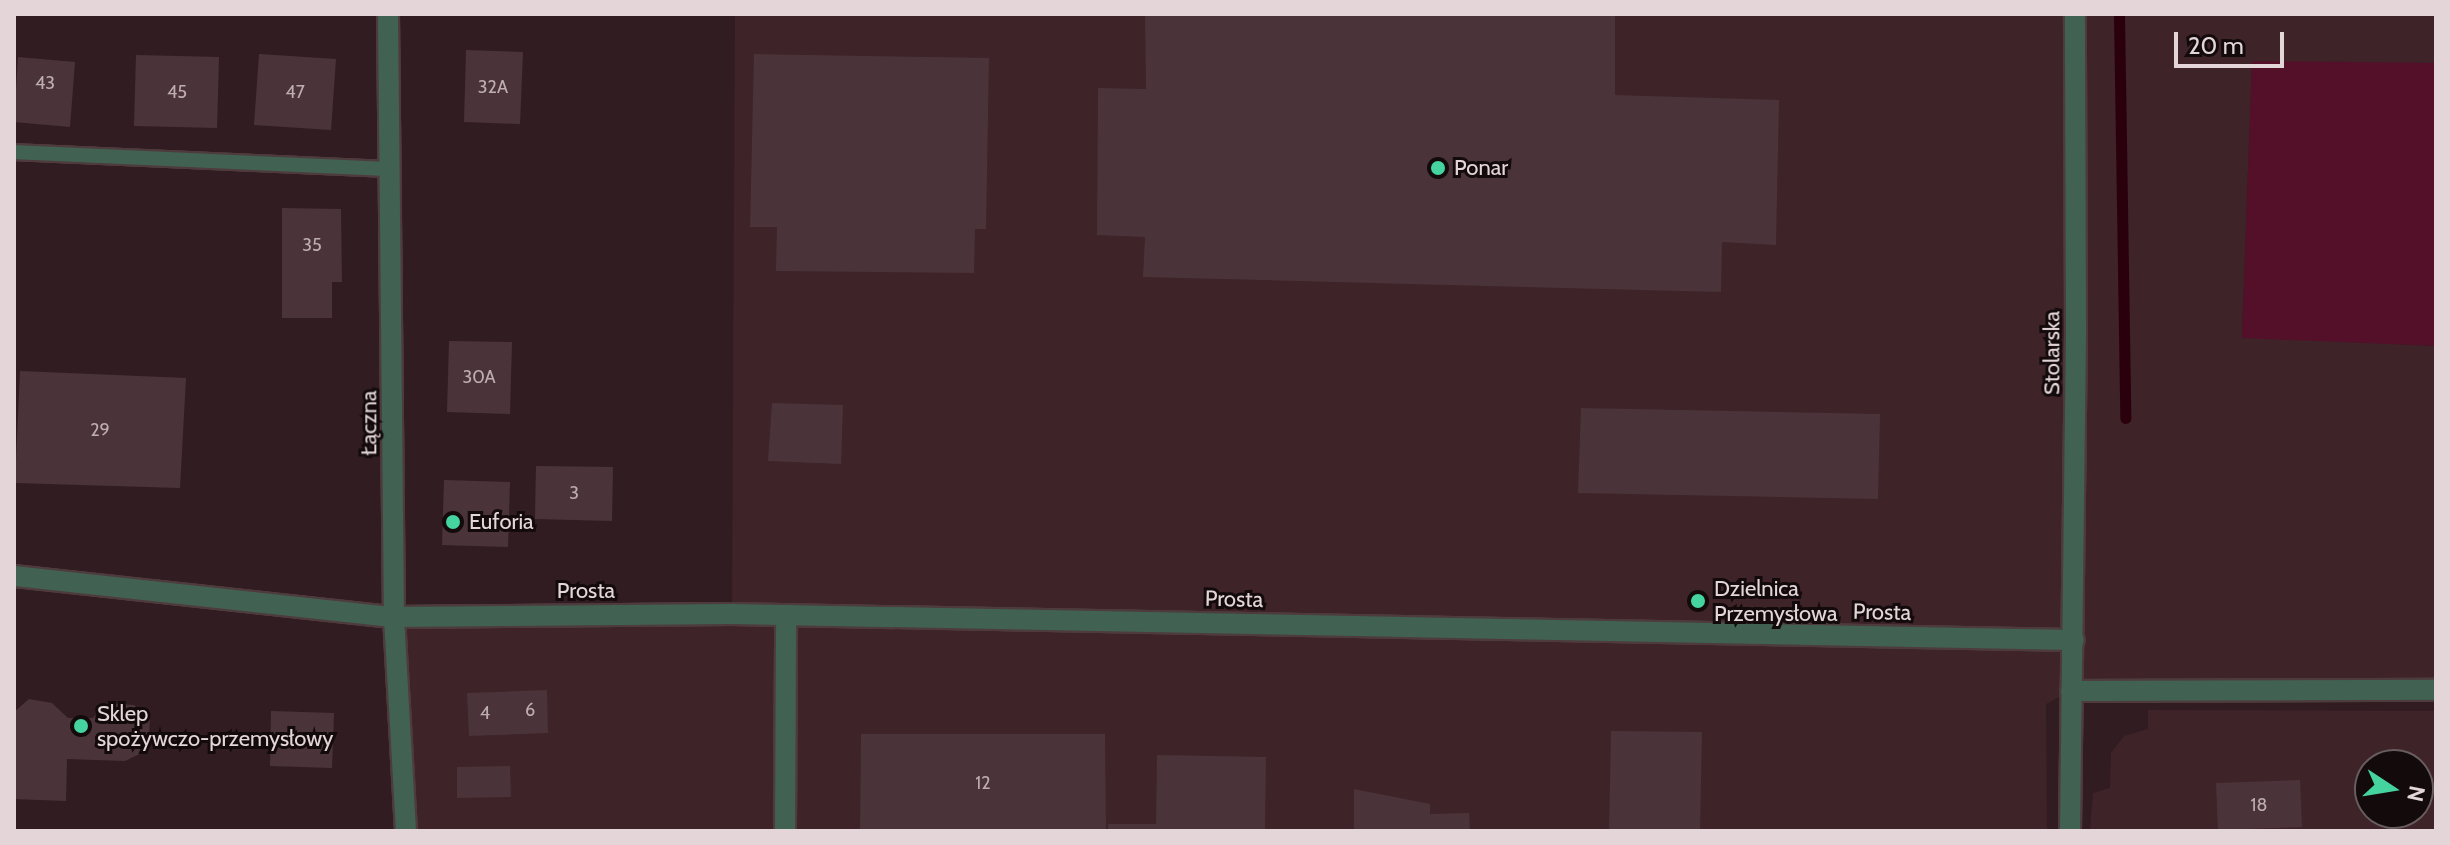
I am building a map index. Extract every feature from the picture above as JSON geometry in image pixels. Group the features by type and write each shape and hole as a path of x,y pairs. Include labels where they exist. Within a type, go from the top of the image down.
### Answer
{"street":[{"name":"Łączna","path":"388,14 392,169 394,617 406,831"},
{"name":"Stolarska","path":"2070,831 2074,640 2075,14"},
{"name":"Prosta","path":"14,576 394,617 786,615 2074,640"},
{"path":"785,831 786,615"},
{"path":"2071,691 2436,690"}],"lane":[{"path":"14,152 392,169"}],"shaded area":[{"path":"735,14 2436,14 2436,63 2252,62 2242,337 2436,346 2436,680 2071,691 2046,704 2047,831 395,831 394,617 732,613"},
{"path":"2252,61 2436,63 2436,346 2242,338"},
{"path":"2148,710 2436,711 2436,831 2090,831 2093,793 2110,788 2111,753 2124,736 2148,729"}],"building":[{"name":"Ponar","path":"1145,14 1615,14 1615,95 1779,100 1776,245 1722,242 1721,292 1143,277 1145,237 1097,235 1098,88 1146,89"},
{"path":"466,50 523,52 520,124 464,122"},
{"path":"259,54 336,59 331,130 254,125"},
{"path":"754,54 989,58 986,229 975,229 974,273 776,271 777,227 750,227"},
{"path":"136,55 219,57 217,128 134,126"},
{"path":"18,57 75,62 70,127 14,122"},
{"path":"282,208 341,209 342,282 332,282 332,318 282,318"},
{"path":"449,341 512,342 510,414 447,412"},
{"path":"20,371 186,378 180,488 15,483"},
{"path":"772,403 843,405 841,464 768,461"},
{"path":"1581,408 1880,414 1878,499 1578,493"},
{"path":"536,466 613,467 612,521 535,519"},
{"path":"444,480 510,482 508,547 442,545"},
{"path":"547,690 548,733 469,736 467,693"},
{"path":"29,699 52,703 68,718 93,718 105,703 134,705 150,719 148,750 125,761 67,759 66,801 14,799 14,712"},
{"path":"271,711 334,713 332,768 270,766"},
{"path":"1611,731 1702,732 1700,831 1609,831"},
{"path":"861,734 1105,734 1106,831 860,831"},
{"path":"1157,755 1266,757 1265,831 1108,831 1108,824 1156,824"},
{"path":"510,766 511,797 457,798 457,767"},
{"path":"2300,780 2302,827 2218,830 2216,783"},
{"path":"1354,789 1430,804 1430,814 1469,813 1470,831 1354,831"}],"waterway":[{"path":"2119,14 2125,418"}],"place":[{"name":"Ponar","path":"1438,168"},
{"name":"Euforia","path":"453,522"},
{"name":"Dzielnica Przemysłowa","path":"1698,601"},
{"name":"Sklep spożywczo-przemysłowy","path":"81,726"}]}
